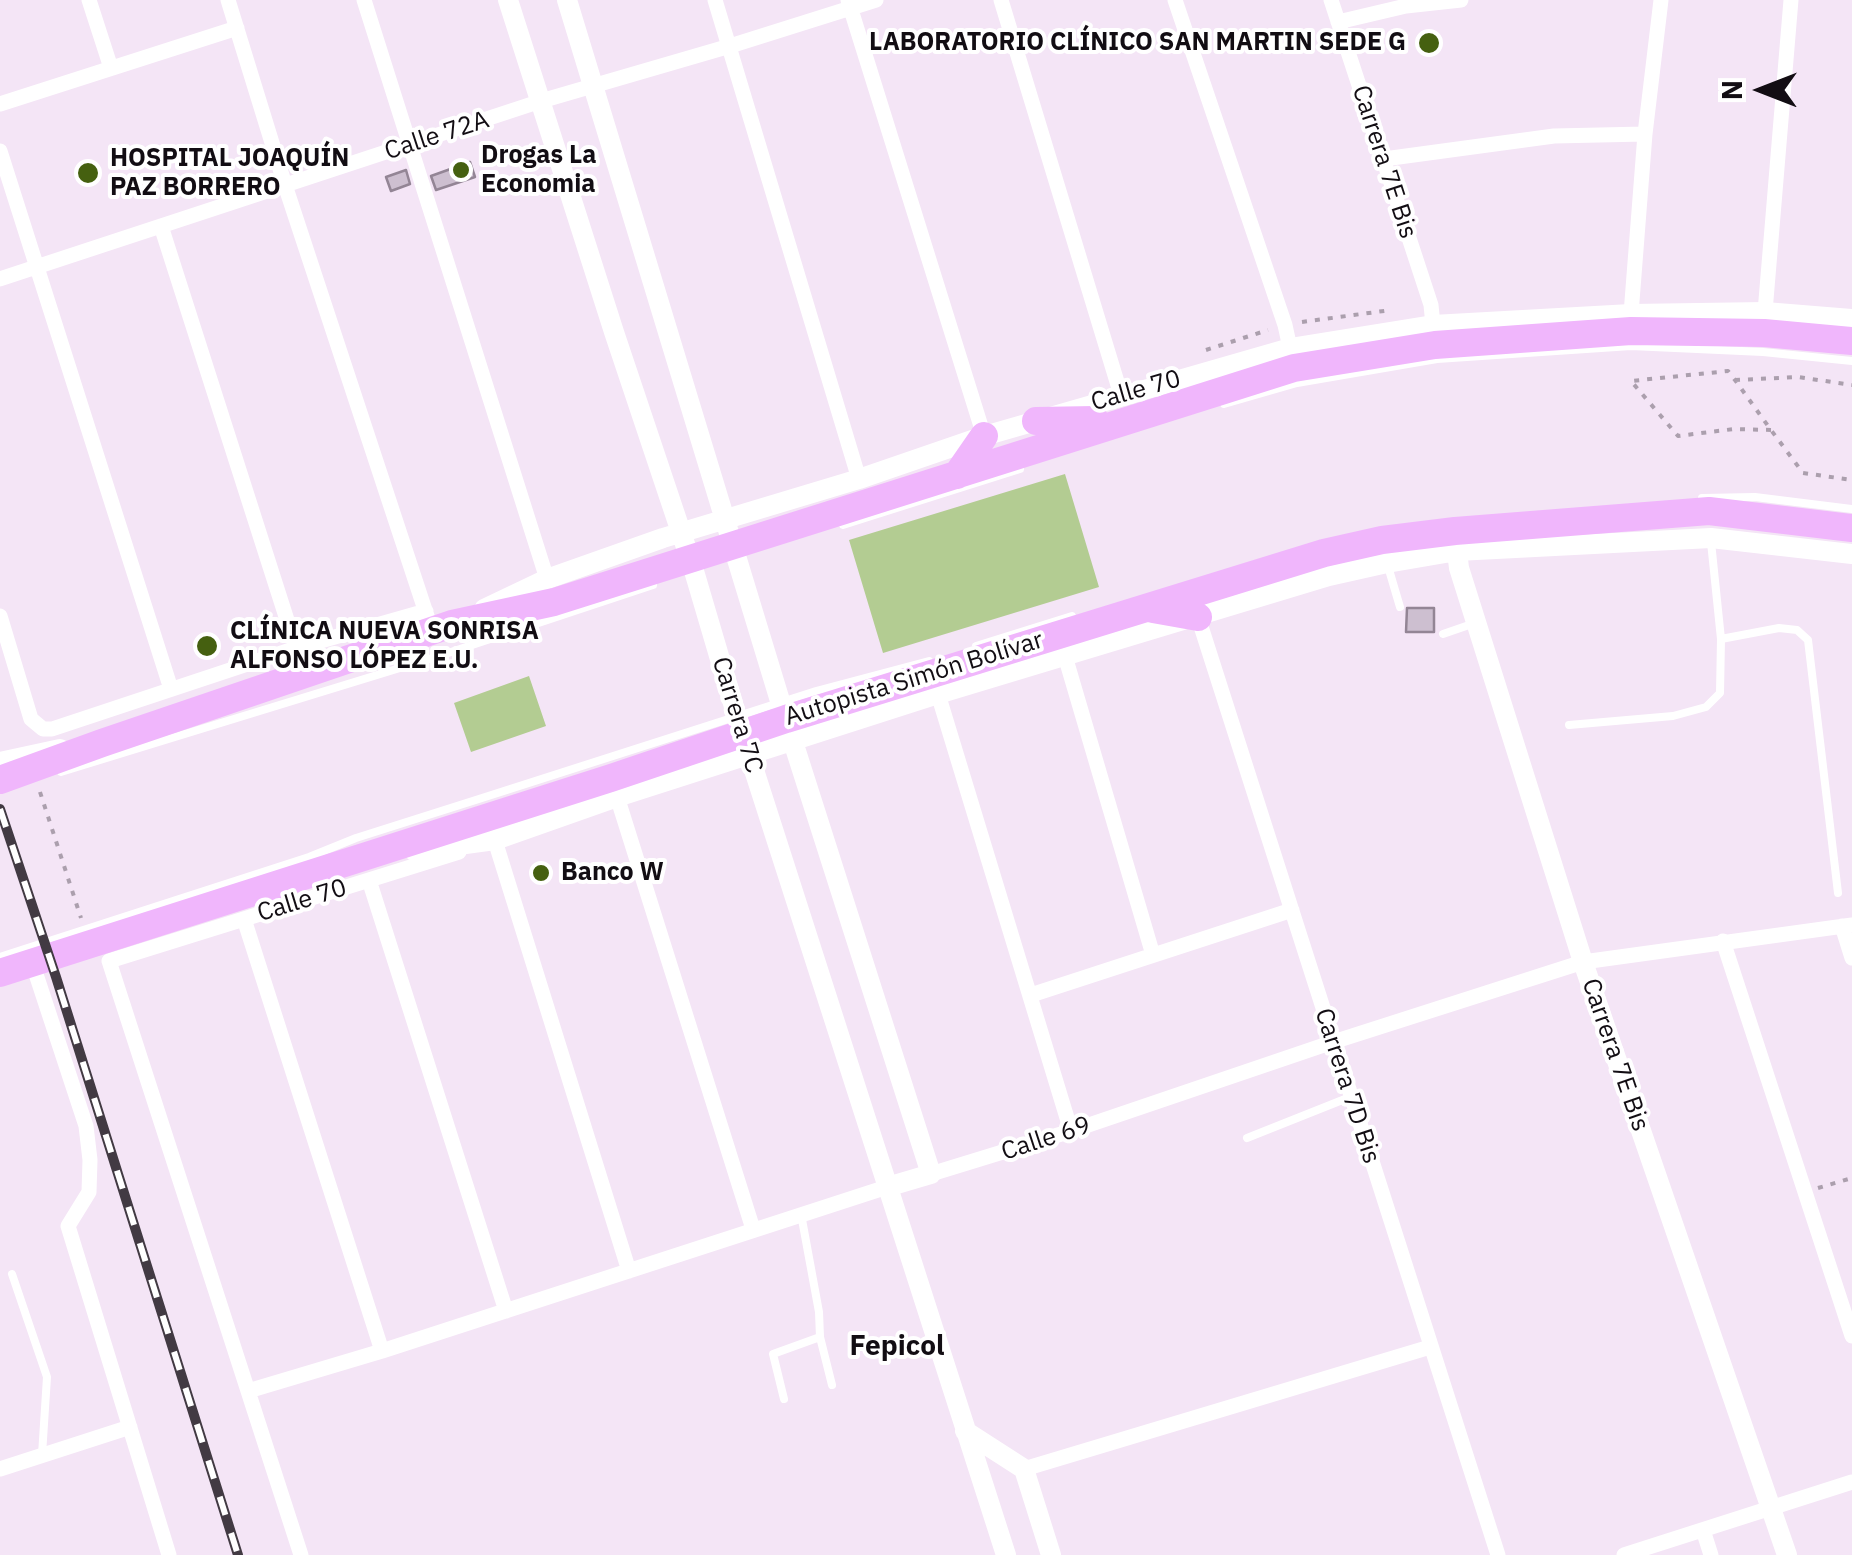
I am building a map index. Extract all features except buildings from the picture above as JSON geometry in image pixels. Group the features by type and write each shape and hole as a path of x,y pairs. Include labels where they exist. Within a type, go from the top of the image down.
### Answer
{"highway":[{"path":"1036,421 1123,407 1294,368 1435,345 1631,331 1764,334 1852,341"},
{"path":"0,780 437,622 554,602 957,475 1123,407"},
{"path":"957,475 984,436"},
{"name":"Autopista Simón Bolívar","path":"0,974 366,869 614,788 743,736 1088,618 1146,608 1324,553 1382,540 1455,531 1709,511 1852,528"},
{"path":"1146,608 1198,617"},
{"path":"1066,656 1088,618"}],"street":[{"path":"89,0 112,68"},
{"path":"228,0 286,185 437,622"},
{"path":"364,0 546,579"},
{"name":"Carrera 7C","path":"508,0 1006,1555"},
{"name":"Carrera 7C","path":"567,0 786,721 931,1174"},
{"path":"715,0 859,479"},
{"name":"Calle 72A","path":"0,278 541,102 730,46 850,4 876,0"},
{"path":"1000,0 1123,407"},
{"path":"1175,0 1290,348"},
{"name":"Carrera 7E Bis","path":"1331,0 1430,305 1433,325"},
{"path":"1338,22 1406,6 1462,0"},
{"path":"1631,314 1645,134 1661,0"},
{"path":"1765,312 1791,0"},
{"path":"850,4 984,436"},
{"path":"0,104 237,28"},
{"path":"1384,159 1554,136 1645,134"},
{"path":"0,151 171,689"},
{"path":"161,226 296,648"},
{"name":"Calle 70","path":"1123,407 1290,348 1433,325 1631,314 1765,312 1852,319"},
{"path":"734,547 859,479 1036,421"},
{"path":"786,721 938,694 1329,576 1457,551 1711,538 1852,554"},
{"name":"Carrera 7E Bis","path":"1457,551 1459,568 1583,962 1786,1555"},
{"path":"0,616 31,719 43,729 52,729 296,648 437,622 546,579 690,561"},
{"name":"Carrera 7D Bis","path":"1198,617 1498,1555"},
{"path":"1066,656 1154,955"},
{"path":"938,694 1071,1132"},
{"path":"0,762 102,743"},
{"path":"614,788 753,1229"},
{"path":"491,829 629,1271"},
{"path":"366,869 506,1312"},
{"name":"Calle 70","path":"248,1391 109,961 244,919 366,869"},
{"path":"1031,995 1292,910"},
{"path":"244,919 382,1351"},
{"path":"1847,925 1852,958"},
{"name":"Calle 69","path":"248,1391 1071,1132 1583,962 1847,925"},
{"path":"1724,941 1852,1336"},
{"path":"32,962 86,1126 90,1192 68,1226 170,1555"},
{"path":"1024,1469 1430,1347"},
{"path":"248,1391 302,1555"},
{"path":"0,1469 130,1427"},
{"path":"966,1431 1024,1469 1052,1555"},
{"path":"1629,1554 1852,1482"},
{"path":"1703,1530 1711,1555"}],"lane":[{"path":"1222,405 1297,383 1436,359 1631,346 1763,352 1852,362"},
{"path":"838,527 1036,464"},
{"path":"1689,499 1756,497 1852,509"},
{"path":"1568,725 1673,716 1706,707 1720,694 1720,639 1711,538"},
{"path":"1387,563 1400,607"},
{"path":"51,775 438,656 662,582"},
{"path":"964,650 1088,618"},
{"path":"1444,634 1476,622"},
{"path":"1720,639 1779,628 1797,630 1808,640 1838,893"},
{"path":"786,721 816,691 946,655"},
{"path":"0,958 374,832 743,736"},
{"path":"1247,1138 1351,1097"},
{"path":"802,1214 820,1337 832,1385"},
{"path":"12,1274 47,1377 42,1456"},
{"path":"784,1398 772,1354 820,1337"}],"path":[{"path":"1772,430 1734,429 1678,436 1631,380 1728,371 1772,430 1803,474 1851,478"},
{"path":"1735,380 1798,377 1852,385"},
{"path":"40,792 81,918"},
{"path":"1805,1192 1852,1178"}],"green space":[{"path":"1065,474 1099,587 883,653 849,540"},
{"path":"529,676 546,726 471,752 454,703"}],"railway":[{"path":"0,809 238,1555"}],"place":[{"name":"LABORATORIO CLÍNICO SAN MARTIN SEDE G","path":"1429,43"},
{"name":"Drogas La Economia","path":"461,170"},
{"name":"HOSPITAL JOAQUÍN PAZ BORRERO","path":"88,173"},
{"name":"CLÍNICA NUEVA SONRISA ALFONSO LÓPEZ E.U.","path":"207,646"},
{"name":"Banco W","path":"541,873"}],"district":[{"name":"Fepicol","path":"897,1347"}]}
